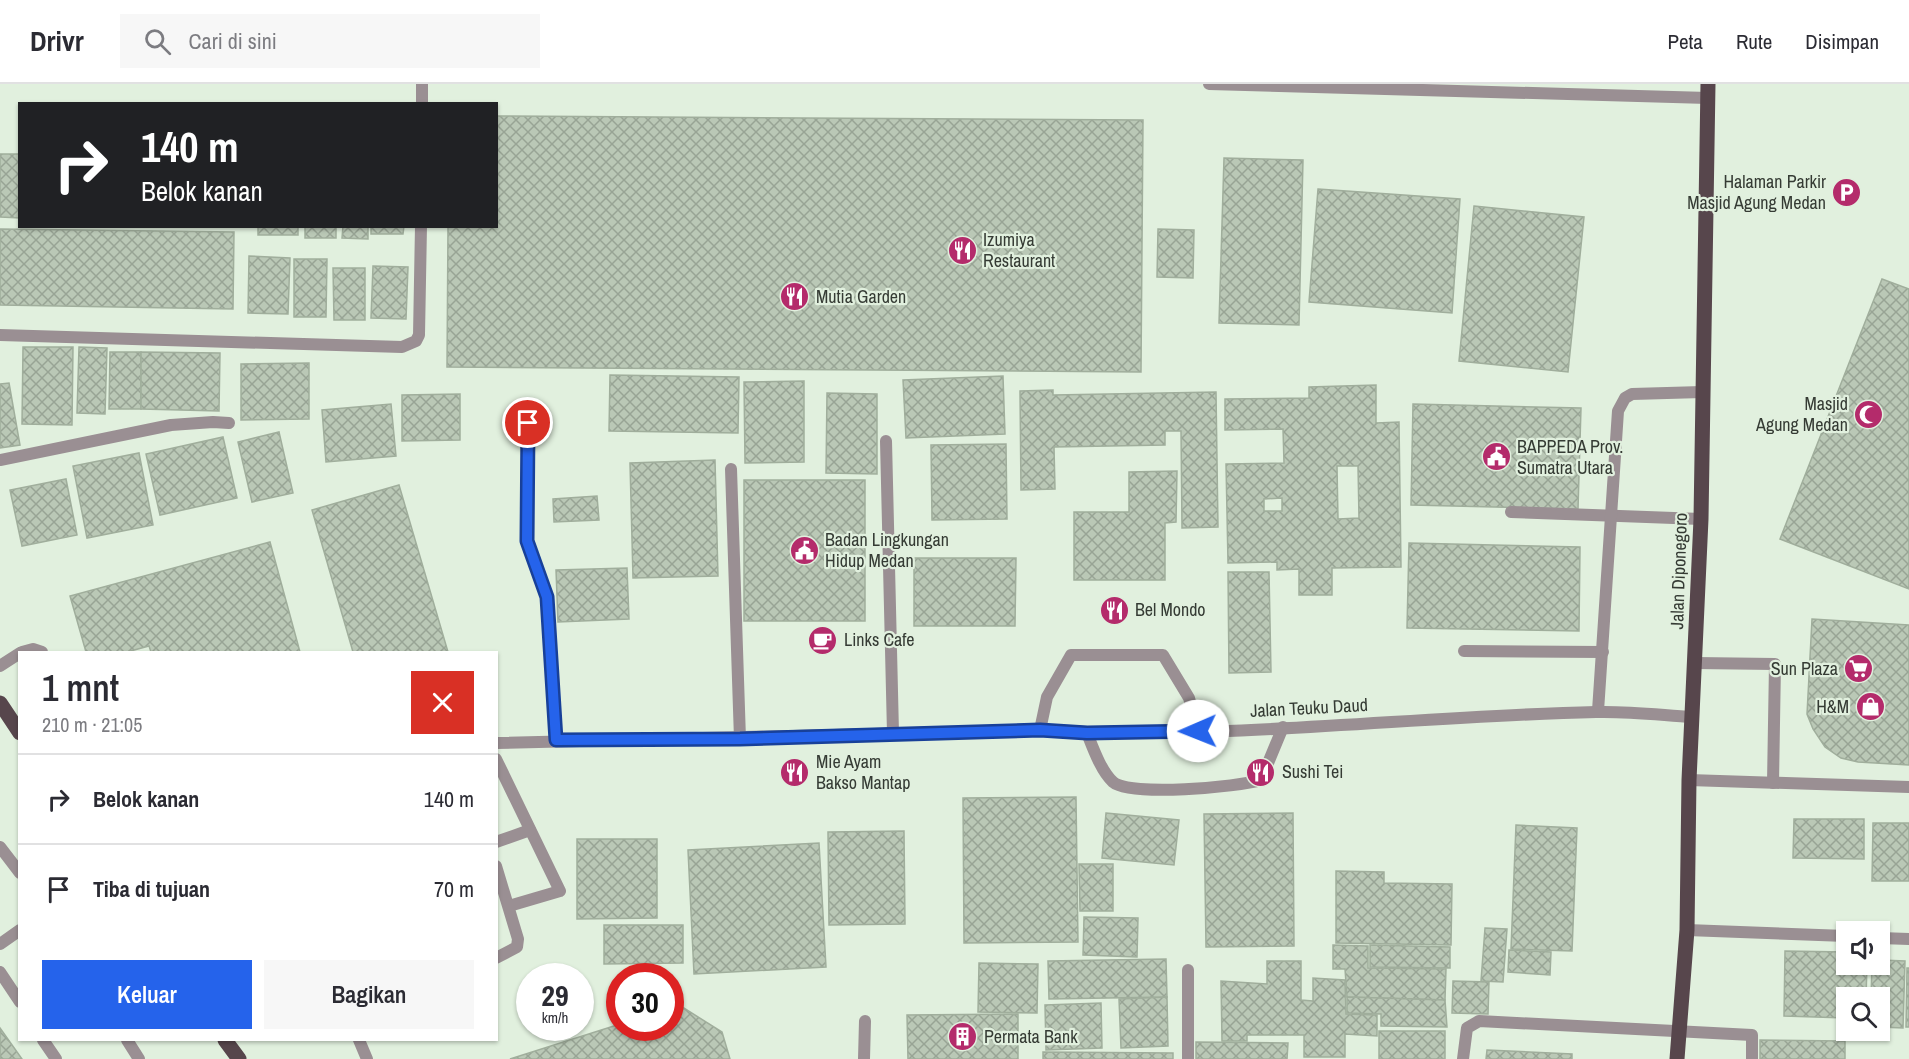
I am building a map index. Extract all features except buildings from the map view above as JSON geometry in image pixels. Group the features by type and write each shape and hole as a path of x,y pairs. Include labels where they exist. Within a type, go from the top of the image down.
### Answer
{"main road":[{"name":"Jalan Diponegoro","path":"1677,1059 1687,930 1689,780 1701,519 1702,392 1706,344 1708,91"},
{"path":"0,703 18,730"},
{"path":"226,1041 239,1059"}],"street":[{"path":"422,84 422,102"},
{"path":"1209,84 1708,91"},
{"path":"0,334 402,347 416,341 419,335 421,228"},
{"path":"1598,711 1613,516 1618,411 1621,404 1632,394 1702,392"},
{"path":"0,460 171,425 229,423"},
{"path":"528,423 527,541 547,597 556,740"},
{"path":"886,441 893,733"},
{"path":"731,469 740,739"},
{"path":"1511,512 1701,519"},
{"path":"1464,651 1603,652"},
{"path":"0,666 18,655"},
{"path":"1040,730 1047,697 1071,655 1163,655 1189,698 1198,731"},
{"path":"1695,663 1775,664 1773,783"},
{"name":"Jalan Teuku Daud","path":"498,743 556,740 740,739 1040,730 1087,733 1198,731 1598,711 1692,717"},
{"path":"1087,733 1114,782 1131,789 1240,786 1261,780 1283,727"},
{"path":"498,763 560,891 509,906"},
{"path":"1689,780 1909,787"},
{"path":"498,841 530,830"},
{"path":"0,847 18,870"},
{"path":"498,957 517,946 518,939 500,884"},
{"path":"1687,930 1836,936"},
{"path":"0,944 18,931"},
{"path":"1890,938 1909,939"},
{"path":"1188,970 1188,1059"},
{"path":"0,972 18,999"},
{"path":"864,1059 865,1021"},
{"path":"1463,1059 1467,1028 1479,1021 1752,1035 1752,1059"},
{"path":"44,1041 56,1059"},
{"path":"128,1041 139,1059"},
{"path":"359,1041 367,1059"}],"place":[{"name":"Halaman Parkir Masjid Agung Medan","path":"1847,192"},
{"name":"Izumiya Restaurant","path":"962,250"},
{"name":"Mutia Garden","path":"795,297"},
{"name":"Masjid Agung Medan","path":"1869,414"},
{"name":"BAPPEDA Prov. Sumatra Utara","path":"1496,457"},
{"name":"Badan Lingkungan Hidup Medan","path":"804,550"},
{"name":"Bel Mondo","path":"1114,610"},
{"name":"Links Cafe","path":"823,640"},
{"name":"Sun Plaza","path":"1859,669"},
{"name":"H&M","path":"1870,707"},
{"name":"Mie Ayam Bakso Mantap","path":"795,772"},
{"name":"Sushi Tei","path":"1261,772"},
{"name":"Permata Bank","path":"963,1037"}],"route":[{"path":"528,423 527,541 547,597 556,740 740,739 1040,730 1087,733 1198,731"}]}
